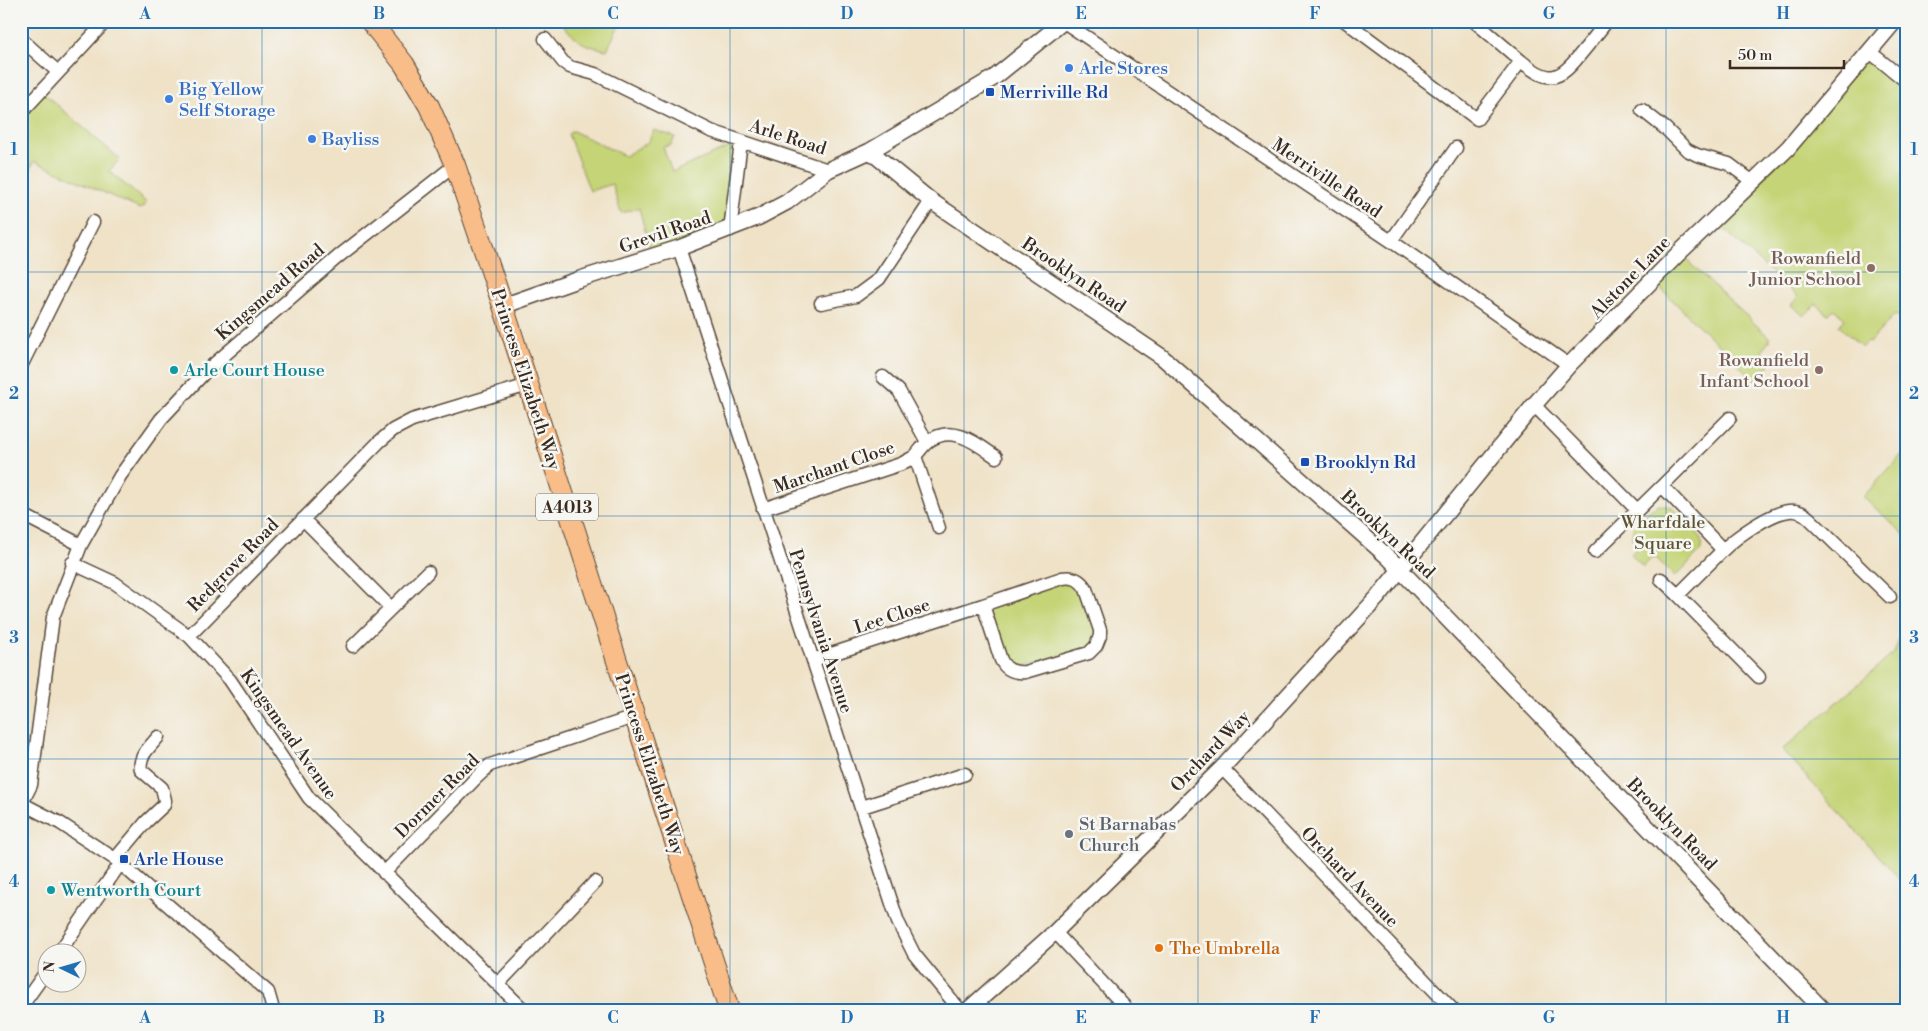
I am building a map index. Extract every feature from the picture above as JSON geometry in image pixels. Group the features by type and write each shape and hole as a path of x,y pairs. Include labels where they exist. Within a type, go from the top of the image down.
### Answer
{"main road":[{"name":"Princess Elizabeth Way","path":"370,21 404,64 429,106 455,165 503,306 729,1010"}],"street":[{"path":"21,113 106,21"},
{"name":"Arle Road","path":"545,39 563,62 570,67 595,74 711,132 828,170 870,151 995,77 1064,21"},
{"name":"Merriville Road","path":"1064,21 1391,241 1570,366"},
{"path":"1345,21 1477,119 1521,61"},
{"path":"1474,21 1521,61 1545,76 1558,76 1567,70 1607,21"},
{"name":"Alstone Lane","path":"1400,568 1534,405 1679,253 1788,148 1895,21"},
{"path":"21,39 58,72"},
{"path":"1870,52 1907,82"},
{"path":"1642,110 1666,129 1687,150 1729,164 1753,182"},
{"path":"730,230 741,142"},
{"path":"1391,241 1456,148"},
{"name":"Brooklyn Road","path":"870,151 931,201 1162,358 1400,568 1823,1010"},
{"name":"Kingsmead Road","path":"21,803 31,785 53,616 72,563 81,545 105,500 141,445 161,419 200,377 277,308 339,256 455,165"},
{"name":"Grevil Road","path":"503,306 730,230 787,202 828,170"},
{"path":"821,303 856,296 879,279 931,201"},
{"path":"21,366 93,222"},
{"name":"Pennsylvania Avenue","path":"680,248 763,509 902,933 914,954 960,1010"},
{"path":"883,377 899,391 927,442 941,436 963,436 970,438 996,457"},
{"name":"Redgrove Road","path":"189,636 379,442 402,424 528,385"},
{"path":"1534,405 1637,510"},
{"path":"1595,552 1730,418"},
{"name":"Marchant Close","path":"763,509 902,464 915,456 927,442"},
{"name":"Marchant Close","path":"915,456 939,528"},
{"path":"1662,486 1722,550"},
{"path":"1678,595 1735,537 1774,516 1790,511 1801,512 1810,519 1890,598"},
{"path":"21,514 81,545"},
{"name":"Redgrove Road","path":"303,519 391,608"},
{"name":"Kingsmead Avenue","path":"72,563 114,583 189,636 230,680 309,798 524,1010"},
{"name":"Orchard Way","path":"968,1010 1055,932 1222,768 1347,632 1400,568"},
{"path":"353,646 428,572"},
{"name":"Lee Close","path":"813,660 1062,578 1075,578 1086,589 1100,630 1099,641 1089,653 1024,672 1014,672 1006,667 1001,660 983,605"},
{"path":"1661,579 1759,678"},
{"name":"Dormer Road","path":"384,873 482,771 490,765 634,717"},
{"path":"64,944 117,862 146,822 164,805 165,795 162,788 140,767 142,756 158,737"},
{"name":"Orchard Avenue","path":"1222,768 1453,1010"},
{"path":"862,807 965,774"},
{"path":"21,803 60,823 117,862 268,992 274,1008"},
{"path":"498,984 594,882"},
{"path":"1055,932 1128,1010"},
{"path":"21,1008 38,983"}],"green space":[{"path":"560,21 621,21 607,50 580,41"},
{"name":"Rowanfield Junior School","path":"1870,52 1907,82 1907,316 1902,319 1895,314 1869,343 1867,342 1862,347 1839,326 1845,319 1834,309 1828,315 1816,304 1804,316 1791,305 1798,297 1714,220"},
{"path":"41,91 120,159 109,171 147,203 140,209 34,161 21,190 21,113"},
{"path":"654,130 675,137 671,145 663,147 672,172 741,142 730,230 652,257 639,208 621,213 612,184 590,191 568,134 573,131 625,156 648,142"},
{"path":"1679,253 1769,337 1762,353 1769,362 1769,366 1755,381 1652,280"},
{"path":"1907,449 1907,537 1863,497"},
{"name":"Wharfdale Square","path":"1659,505 1672,507 1700,536 1702,544 1700,552 1675,577 1654,556 1643,567 1631,554 1638,547 1632,538 1633,527 1650,510"},
{"path":"1075,578 1100,630 1096,646 1009,670 983,605"},
{"path":"1907,619 1907,887 1782,750 1894,653"}],"place":[{"name":"Arle Stores","path":"1069,68"},
{"name":"Merriville Rd","path":"990,92"},
{"name":"Big Yellow Self Storage","path":"169,99"},
{"name":"Bayliss","path":"312,139"},
{"name":"Rowanfield Junior School","path":"1871,268"},
{"name":"Arle Court House","path":"174,370"},
{"name":"Rowanfield Infant School","path":"1819,370"},
{"name":"Brooklyn Rd","path":"1305,462"},
{"name":"St Barnabas Church","path":"1069,834"},
{"name":"Arle House","path":"124,859"},
{"name":"Wentworth Court","path":"51,890"},
{"name":"The Umbrella","path":"1159,948"}]}
